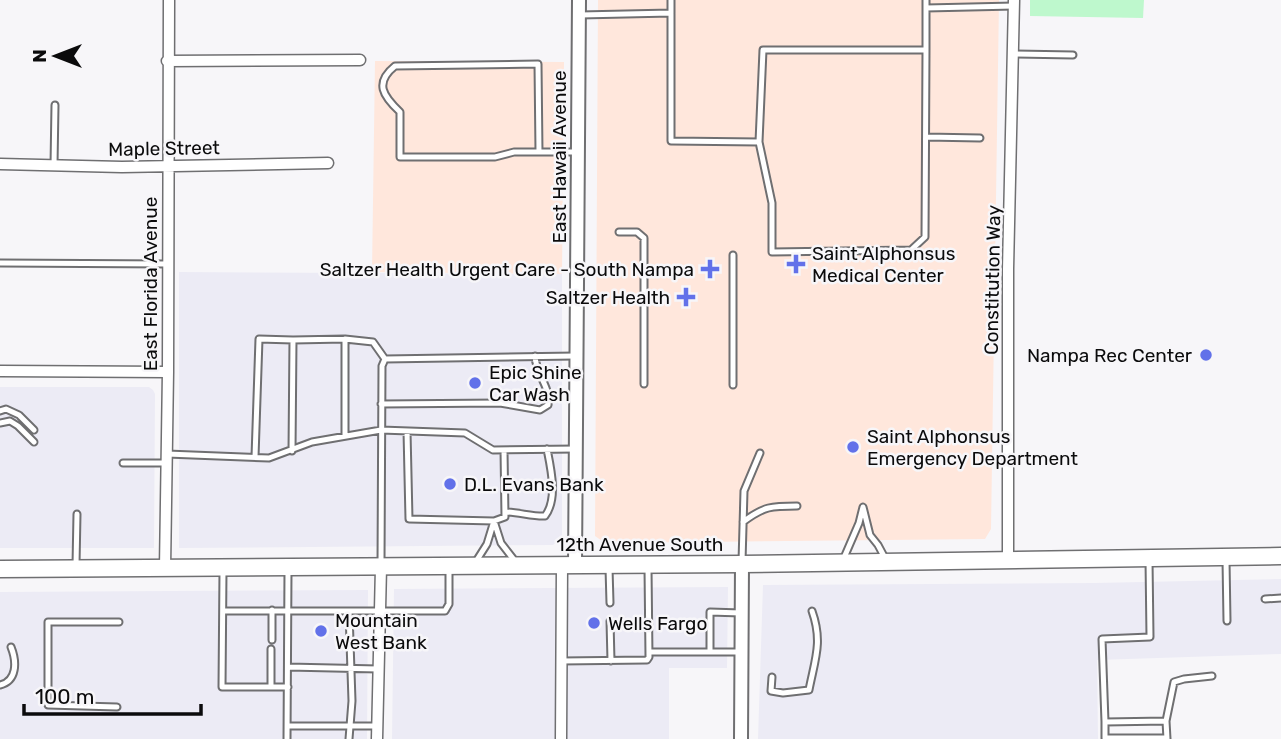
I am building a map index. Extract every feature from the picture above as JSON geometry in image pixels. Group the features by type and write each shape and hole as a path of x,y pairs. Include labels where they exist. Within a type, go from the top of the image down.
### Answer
{"main road":[{"name":"12th Avenue South","path":"0,569 742,565 1281,556"}],"street":[{"name":"East Florida Avenue","path":"165,568 169,0"},
{"name":"East Hawaii Avenue","path":"568,566 576,449 579,0"},
{"name":"Constitution Way","path":"1009,561 1009,269 1014,3"},
{"path":"167,61 360,60"},
{"name":"Maple Street","path":"0,164 328,163"},
{"path":"0,371 168,372"},
{"path":"741,739 742,565"},
{"path":"561,739 561,661 568,566"},
{"path":"376,739 381,567"}],"lane":[{"path":"671,0 671,141 759,142"},
{"path":"926,0 926,8 926,50 926,137 925,237 911,250 772,252 772,204 759,142 763,50 926,50"},
{"path":"926,8 1014,3"},
{"path":"579,15 671,13"},
{"path":"1014,54 1073,55"},
{"path":"539,152 538,64 395,66 387,72 383,93 400,111 400,157 579,152"},
{"path":"54,165 55,105"},
{"path":"926,137 980,138"},
{"path":"619,232 637,232 644,238 644,384"},
{"path":"733,255 733,385"},
{"path":"0,263 168,264"},
{"path":"345,339 345,435"},
{"path":"255,457 259,340 345,339 373,342 385,359"},
{"path":"292,452 293,340"},
{"path":"381,404 500,403 540,410 548,405 550,394 535,366 535,356"},
{"path":"385,359 577,356"},
{"path":"381,567 381,404 382,366 385,359"},
{"path":"0,411 6,409 19,415 34,430"},
{"path":"0,423 10,421 34,442"},
{"path":"123,463 167,458 269,458 292,452 312,442 381,430 465,433 493,450 576,449"},
{"path":"407,431 409,519 494,521 505,517 504,450"},
{"path":"505,512 525,512 538,517 545,516 551,507 551,468 547,449"},
{"path":"742,565 744,491 760,453"},
{"path":"743,522 759,510 771,506 797,506"},
{"path":"842,563 863,507 870,535 887,563"},
{"path":"76,568 77,514"},
{"path":"494,521 501,543 519,566"},
{"path":"473,566 486,544 494,521"},
{"path":"1226,557 1227,621"},
{"path":"1149,558 1150,637 1102,639 1105,738 1167,738 1166,721 1174,682 1184,678 1212,676"},
{"path":"609,565 610,603"},
{"path":"561,661 647,660 648,565"},
{"path":"223,611 445,611 449,604 449,567"},
{"path":"223,568 222,687 288,687"},
{"path":"288,568 288,739"},
{"path":"1265,599 1281,598"},
{"path":"272,610 272,640"},
{"path":"772,677 771,691 783,693 808,690 819,641 819,629 812,611"},
{"path":"349,612 352,701 349,739"},
{"path":"710,652 710,612 742,613"},
{"path":"610,621 611,661"},
{"path":"117,707 48,705 48,622 119,622"},
{"path":"0,685 9,682 13,676 15,656 11,648"},
{"path":"271,649 271,687"},
{"path":"649,652 742,652"},
{"path":"288,667 378,670"},
{"path":"1105,722 1166,721"},
{"path":"288,726 377,726"}],"shaded area":[{"name":"Saint Alphonsus Medical Center","path":"598,0 999,0 991,529 985,539 605,543 595,536"},
{"path":"375,61 564,62 562,274 372,272"},
{"path":"179,272 562,274 562,536 553,545 179,548"},
{"path":"0,387 149,387 153,390 154,548 0,548"},
{"path":"1281,579 1281,654 1097,660 1098,739 758,739 763,585"},
{"path":"728,587 727,668 669,668 669,739 392,739 394,589"},
{"path":"368,590 367,739 0,739 0,592"}],"green space":[{"path":"1030,0 1144,0 1143,18 1030,16"}],"place":[{"name":"Saint Alphonsus Medical Center","path":"796,264"},
{"name":"Saltzer Health Urgent Care - South Nampa","path":"710,269"},
{"name":"Saltzer Health","path":"686,297"},
{"name":"Nampa Rec Center","path":"1206,355"},
{"name":"Epic Shine Car Wash","path":"475,383"},
{"name":"Saint Alphonsus Emergency Department","path":"853,447"},
{"name":"D.L. Evans Bank","path":"450,484"},
{"name":"Wells Fargo","path":"594,623"},
{"name":"Mountain West Bank","path":"321,631"}]}
